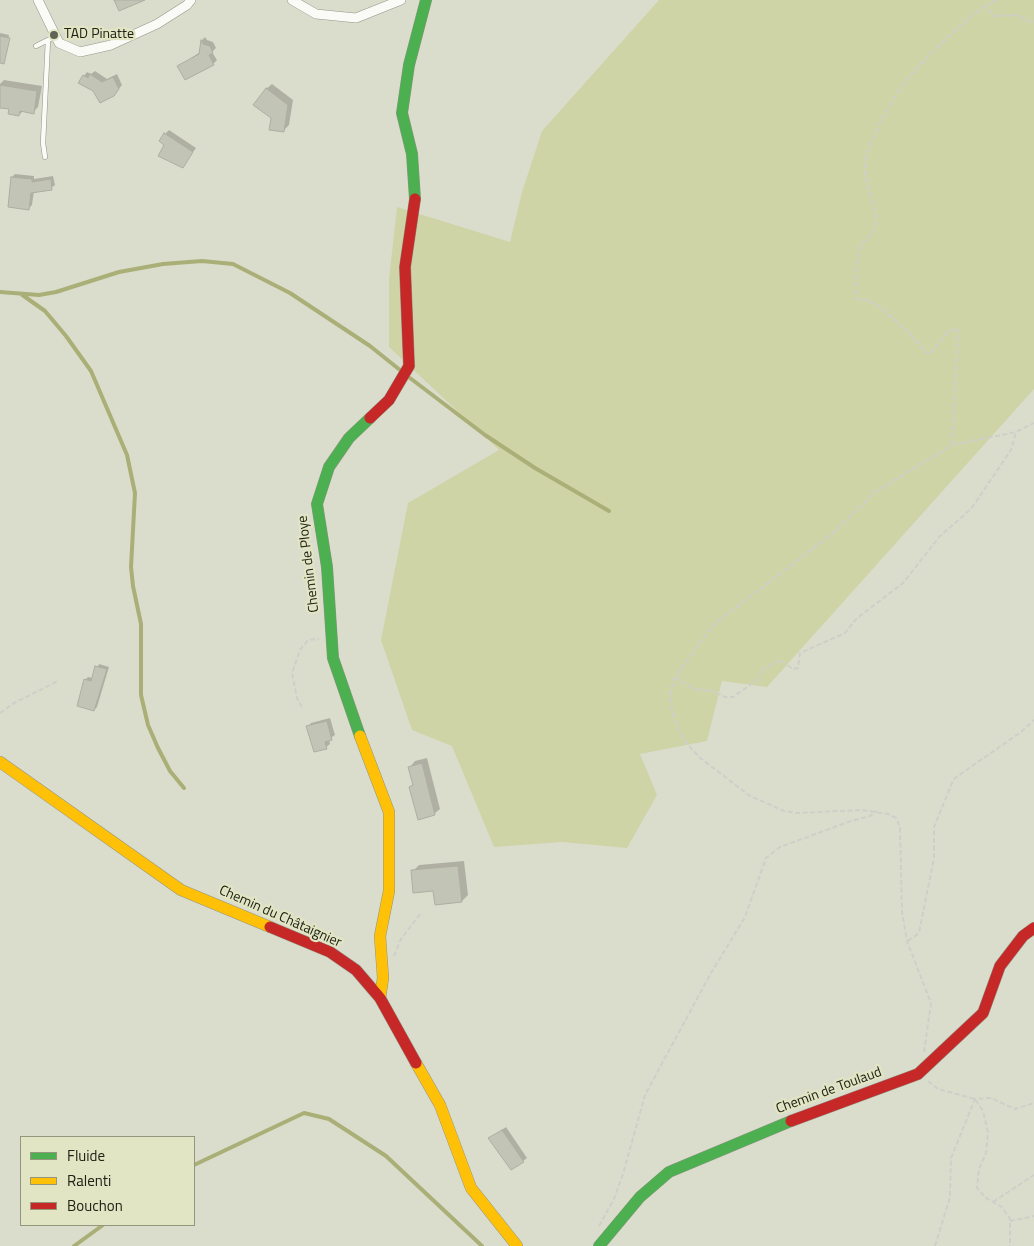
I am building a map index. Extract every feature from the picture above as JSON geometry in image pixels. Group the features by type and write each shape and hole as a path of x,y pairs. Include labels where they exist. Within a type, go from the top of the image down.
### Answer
{"street":[{"path":"38,0 52,38 80,52 111,45 157,24 187,5 191,0"},
{"path":"292,0 316,14 356,18 401,0"},
{"name":"Chemin de Ploye","path":"380,998 384,978 380,936 389,890 389,812 347,704 333,658 327,567 317,504 334,460 349,438 389,400 409,366 405,266 415,207 412,154 402,112 409,65 426,0"},
{"name":"Chemin du Châtaignier","path":"0,762 181,890 330,952 356,970 380,998 440,1104 471,1188 517,1246"},
{"name":"Chemin de Toulaud","path":"598,1246 640,1197 669,1172 797,1119 918,1074 950,1047 983,1013 1000,966 1023,936 1034,928"}],"lane":[{"path":"36,46 52,38"},
{"path":"45,157 43,143 52,38"}],"path":[{"path":"952,445 958,329 948,331 929,355 909,333 880,307 870,301 857,299 855,272 861,244 873,234 876,218 865,176 866,154 883,117 903,84 931,53 971,16 997,0"},
{"path":"988,4 991,16 1016,15 1034,23"},
{"path":"923,1055 931,1003 907,941 902,912 900,827 896,818 877,811 861,810 797,813 784,811 750,796 699,757 683,739 672,711 670,695 675,677 713,625 832,534 875,492 952,445 1016,432 1034,423"},
{"path":"675,677 694,689 713,692 725,697 732,696 760,678 760,672 780,660 793,669 798,668 800,653 845,633 856,619 882,601 903,583 940,536 971,509 1011,450 1016,432"},
{"path":"302,707 297,698 292,673 300,650 308,640 332,639"},
{"path":"0,714 14,703 58,681"},
{"path":"907,941 919,932 934,858 934,827 952,783 955,778 1021,732 1034,720"},
{"path":"598,1229 614,1199 623,1174 645,1095 683,1024 745,917 766,858 780,847 870,816 877,811"},
{"path":"384,978 401,939 420,914"},
{"path":"918,1074 938,1088 975,1099 991,1098 1015,1108 1034,1104"},
{"path":"975,1099 983,1111 988,1132 986,1153 979,1169 977,1188 1002,1207 1010,1221 1010,1246"},
{"path":"935,1246 950,1198 950,1158 975,1099"},
{"path":"993,1202 1034,1175"},
{"path":"1010,1221 1034,1216"}],"green space":[{"path":"659,0 1034,0 1034,389 767,687 722,681 707,741 640,754 657,795 627,848 562,842 494,847 452,746 412,730 381,640 408,503 499,450 389,347 389,279 397,207 510,242 522,192 542,131"}],"building":[{"path":"114,0 145,0 119,11"},
{"path":"0,36 10,38 4,64 0,63"},
{"path":"201,40 203,44 210,46 213,53 209,55 214,65 185,80 177,66 199,54"},
{"path":"90,74 102,82 113,77 119,89 114,96 100,103 93,91 78,83 83,75 88,78"},
{"path":"0,85 37,91 34,114 20,111 19,116 8,114 9,109 0,108"},
{"path":"266,88 288,105 284,132 269,130 271,118 253,105"},
{"path":"164,133 193,152 183,168 158,156 164,145 159,141"},
{"path":"11,177 32,179 32,182 51,179 52,190 31,193 29,210 8,207"},
{"path":"95,666 107,669 94,711 77,706 84,679 91,681"},
{"path":"327,721 332,740 325,742 327,749 314,752 306,726"},
{"path":"422,763 435,815 418,820 409,787 413,785 408,767"},
{"path":"458,866 462,902 435,905 433,891 413,893 411,870"},
{"path":"502,1130 524,1162 511,1170 488,1138"}],"waterway":[{"path":"0,292 39,295 56,292 119,272 163,264 202,261 233,264 290,293 370,346 400,370"},
{"path":"21,294 45,311 91,371 127,455 135,493 131,567 141,624 141,695 148,725 158,748 170,771 184,788"},
{"path":"410,378 485,435 535,468 609,511"},
{"path":"195,1165 304,1113 329,1119 386,1156 482,1246"},
{"path":"74,1246 102,1226"}],"traffic: fast":[{"path":"415,199 412,154 402,113 409,65 426,0"},
{"path":"360,736 333,658 327,567 317,504 329,467 349,438 370,418"},
{"path":"599,1246 640,1197 669,1172 791,1121"}],"traffic: slow":[{"path":"360,736 389,812 389,891 380,936 383,978 380,998"},
{"path":"0,762 181,890 270,927"},
{"path":"416,1063 440,1105 471,1188 517,1246"}],"traffic: jam":[{"path":"370,418 389,400 409,366 405,267 415,199"},
{"path":"270,927 330,952 356,970 380,998 416,1063"},
{"path":"791,1121 918,1074 983,1013 1000,966 1023,936 1034,928"}],"place":[{"name":"TAD Pinatte","path":"54,35"}]}
